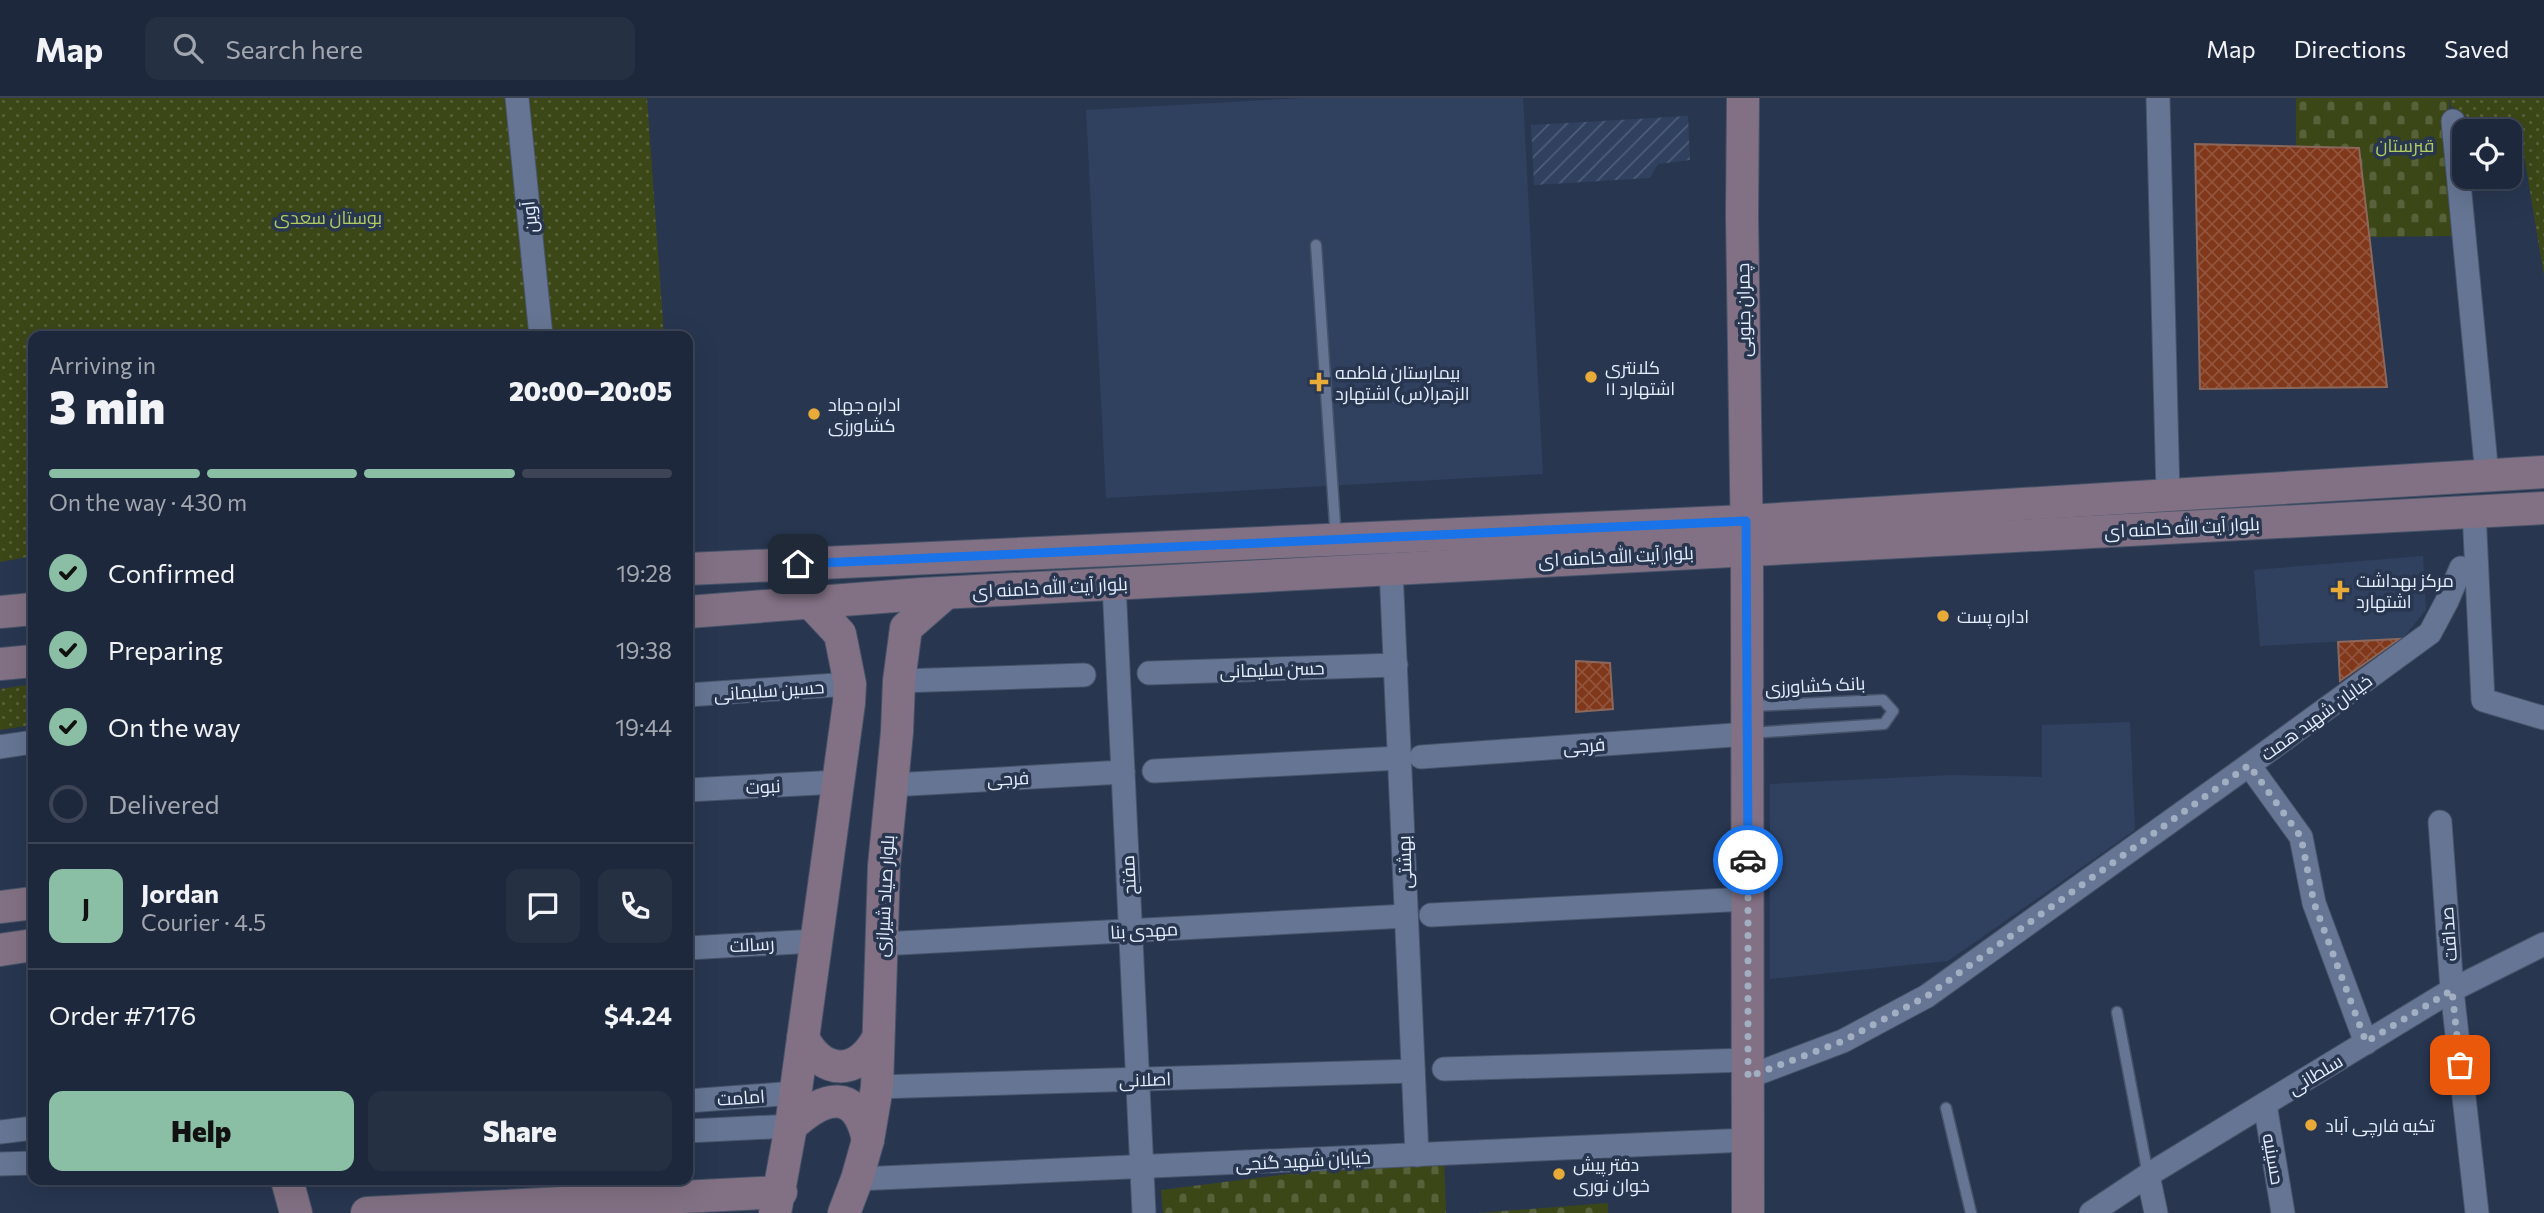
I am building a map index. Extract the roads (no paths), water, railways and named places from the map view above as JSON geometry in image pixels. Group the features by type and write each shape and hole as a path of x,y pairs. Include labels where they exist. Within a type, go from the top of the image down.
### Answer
{"main road":[{"name":"چمران جنوبی","path":"1743,98 1748,1213"},
{"name":"بلوار آیت الله خامنه ای","path":"693,612 946,593 1391,569 2168,495 2544,472"},
{"name":"بلوار آیت الله خامنه ای","path":"693,569 1337,541 1747,535 2544,508"},
{"name":"بلوار صیاد شیرازی","path":"844,1213 857,1179 877,1087 884,866 906,628 946,593"},
{"path":"367,1213 778,1202 791,1126 850,684 840,634 811,603"},
{"path":"0,612 28,609"},
{"path":"0,664 28,661"},
{"path":"850,684 899,681"},
{"path":"0,907 28,904"},
{"path":"0,950 28,946"},
{"path":"803,1038 811,1053 824,1063 840,1067 856,1064 869,1054 877,1040"},
{"path":"791,1126 820,1103 838,1101 853,1107 863,1119 867,1140"},
{"path":"288,1185 296,1213"},
{"path":"296,1213 302,1185"}],"street":[{"name":"آوین","path":"517,98 540,331"},
{"path":"2158,98 2168,495"},
{"path":"2460,189 2487,475"},
{"path":"2474,511 2483,700 2544,718"},
{"name":"خیابان شهید همت","path":"1748,1069 1843,1041 1927,996 2430,633 2461,568"},
{"name":"بهشتی","path":"1391,569 1396,665 1410,757 1406,916 1417,1155"},
{"name":"مفتح","path":"1114,584 1144,1213"},
{"name":"حسن سلیمانی","path":"1149,673 1396,665"},
{"path":"899,681 1084,675"},
{"name":"حسین سلیمانی","path":"693,695 850,684"},
{"name":"فرجی","path":"1154,771 1410,757 1747,720"},
{"path":"0,747 28,743"},
{"path":"2249,765 2301,837 2314,903 2366,1042"},
{"name":"فرجی","path":"892,785 1123,772"},
{"name":"نبوت","path":"693,790 838,782"},
{"name":"صداقت","path":"2440,822 2452,990 2477,1213"},
{"path":"1432,915 1748,899"},
{"name":"مهدی بنا","path":"881,944 1406,916"},
{"name":"رسالت","path":"693,948 816,941"},
{"name":"سلطانی","path":"2091,1213 2147,1175 2452,990 2544,944"},
{"path":"1444,1069 1748,1069"},
{"name":"اصلانی","path":"877,1087 1413,1071"},
{"name":"امامت","path":"693,1101 795,1093"},
{"name":"حسینیه","path":"2265,1104 2283,1213"},
{"name":"امامت","path":"693,1131 791,1126"},
{"path":"0,1132 28,1129"},
{"name":"خیابان شهید گنجی","path":"857,1179 1748,1140"},
{"path":"0,1164 28,1163"},
{"path":"2147,1175 2156,1213"}],"lane":[{"path":"1316,245 1337,541"},
{"path":"2461,568 2474,511"},
{"name":"بانک کشاورزی","path":"1882,700 1894,711 1884,724 1747,720 1882,700"},
{"path":"2117,1012 2147,1175"},
{"path":"1946,1108 1971,1213"}],"place":[{"name":"کلانتری ۱۱ اشتهارد","path":"1591,377"},
{"name":"بیمارستان فاطمه الزهرا(س) اشتهارد","path":"1319,382"},
{"name":"اداره جهاد کشاورزی","path":"814,414"},
{"name":"مرکز بهداشت اشتهارد","path":"2340,590"},
{"name":"اداره پست","path":"1943,616"},
{"name":"تکیه فارچی آباد","path":"2311,1125"},
{"name":"دفتر پیش خوان نوری","path":"1559,1174"}],"park label":[{"name":"قبرستان","path":"2405,145"},
{"name":"بوستان سعدی","path":"328,217"}]}
